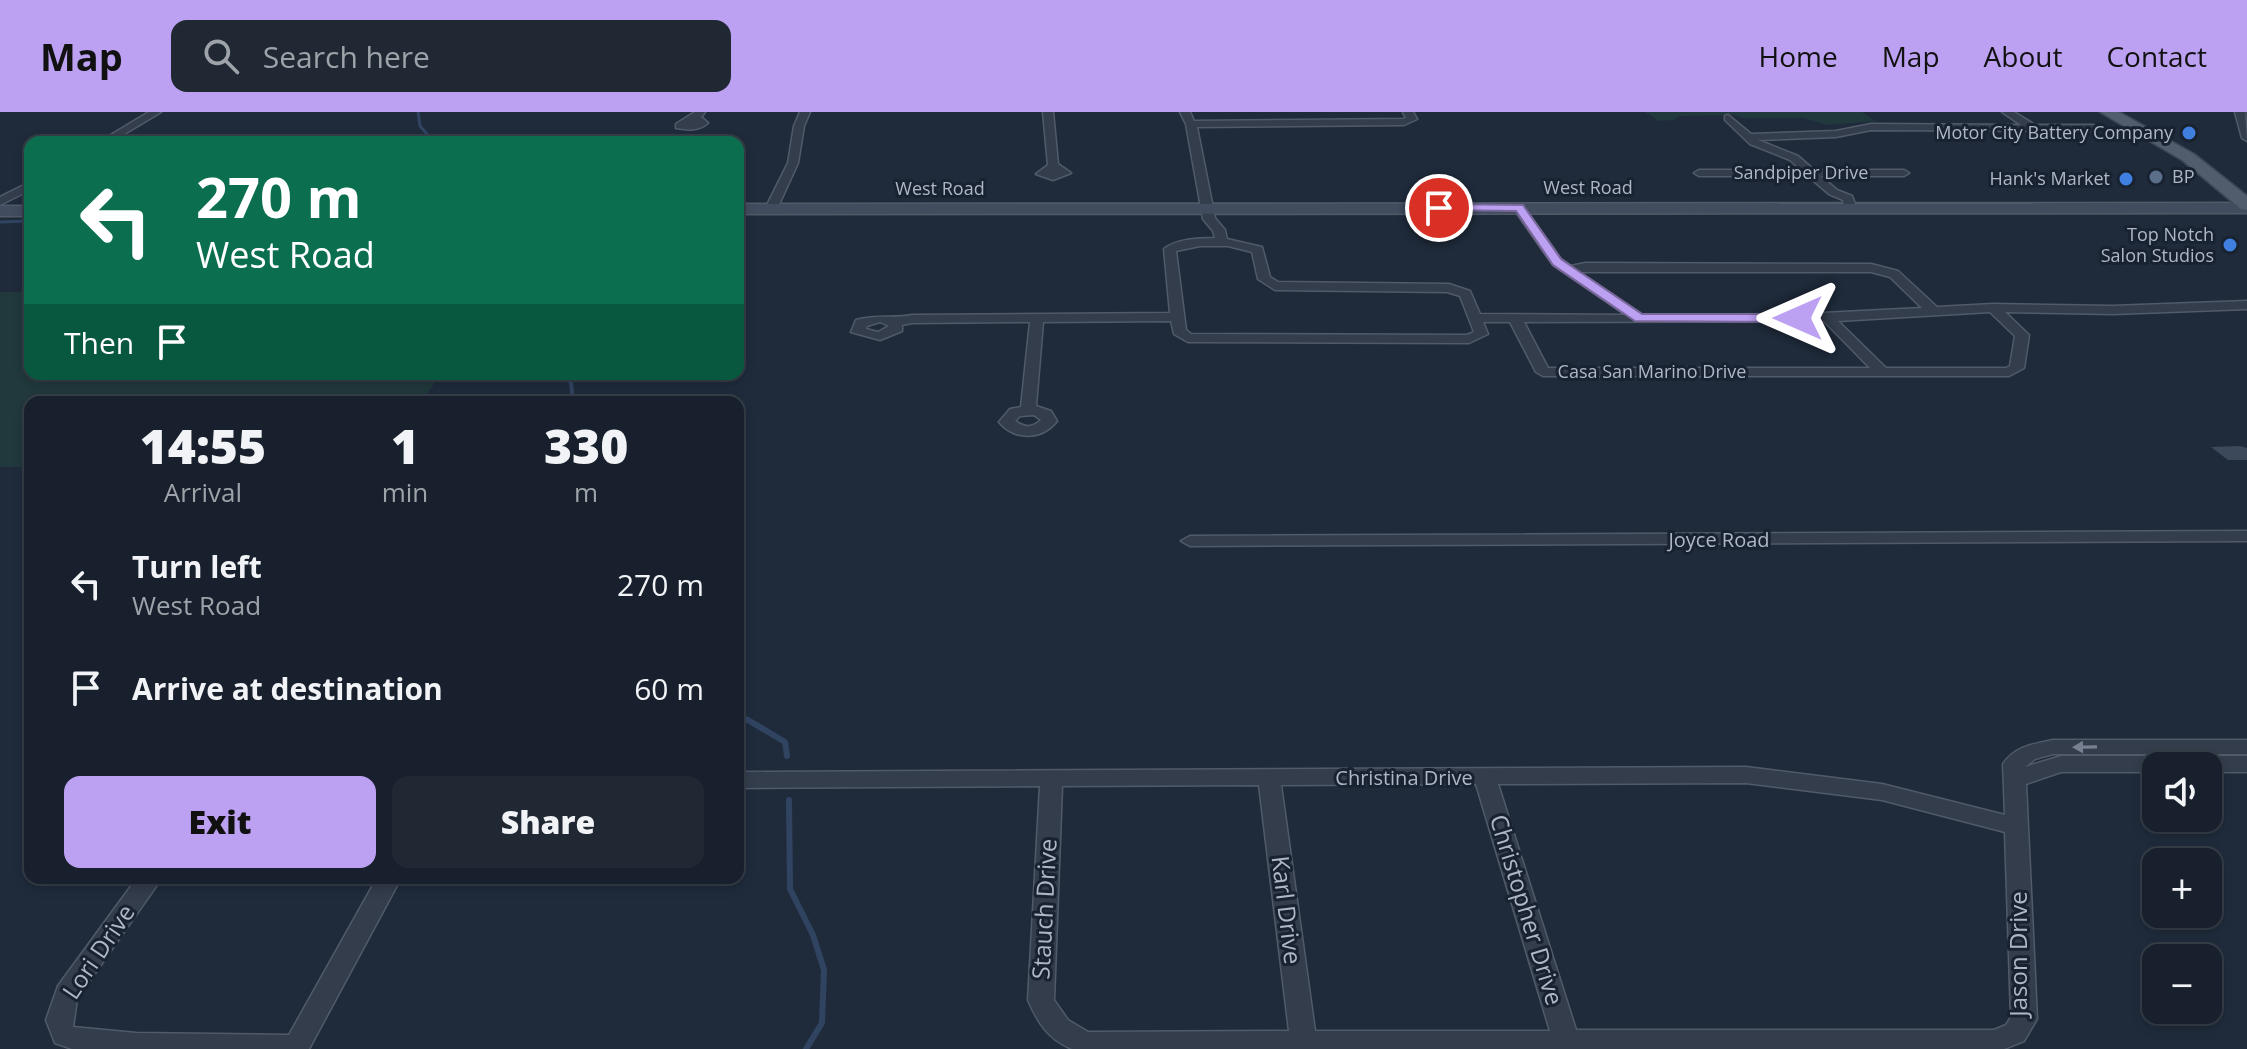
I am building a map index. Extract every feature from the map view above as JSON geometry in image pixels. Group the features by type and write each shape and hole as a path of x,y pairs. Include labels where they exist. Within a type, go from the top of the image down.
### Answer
{"main road":[{"path":"2108,112 2188,157 2247,206"}],"street":[{"path":"114,136 156,112"},
{"path":"771,209 793,163 799,126 805,112"},
{"path":"1048,112 1053,166"},
{"path":"1185,112 1191,124 1208,214 1219,230 1222,243"},
{"path":"1909,112 1931,127"},
{"path":"2007,112 2035,129"},
{"path":"2240,112 2247,138"},
{"path":"1191,124 1409,116"},
{"path":"1728,118 1749,137 1794,158 1833,192 1829,196 1850,207"},
{"path":"1749,137 1836,134 1859,128 2093,128"},
{"name":"Sandpiper Drive","path":"1699,173 1904,173"},
{"path":"0,202 24,188"},
{"name":"West Road","path":"744,209 1208,214 1519,208 2247,206"},
{"path":"1519,208 1552,257 1639,318"},
{"path":"0,211 24,211"},
{"path":"1204,243 1202,230 1208,214"},
{"path":"1182,243 1204,243 1256,247 1264,279 1275,286 1449,288 1465,294 1481,334 1469,339 1198,339 1181,334 1170,249 1182,243"},
{"path":"1567,270 1585,267 1871,268 1894,274 1933,311"},
{"path":"1475,318 1827,317 1993,308 2113,310 2247,305"},
{"name":"Casa San Marino Drive","path":"1515,318 1543,372 2000,373 2014,370 2022,335 1993,308"},
{"path":"1028,410 1037,317"},
{"path":"896,322 912,319 1178,317"},
{"path":"1827,317 1883,373"},
{"name":"Joyce Road","path":"1190,541 2247,536"},
{"path":"2191,752 2247,747"},
{"path":"2016,827 2015,780 2044,767 2142,756"},
{"path":"2222,761 2247,764"},
{"name":"Christina Drive","path":"744,780 1746,775 1791,778 1887,792 2016,827"},
{"name":"Karl Drive","path":"1269,778 1303,1042"},
{"name":"Christopher Drive","path":"1485,778 1567,1043"},
{"name":"Stauch Drive","path":"1051,779 1041,1000 1046,1016 1062,1032"},
{"name":"Jason Drive","path":"1062,1032 1088,1043 1994,1041 2015,1033 2024,1019 2016,827"},
{"name":"Lori Drive","path":"146,884 67,994 59,1015 61,1030 72,1042 108,1048 296,1048"},
{"path":"296,1048 386,884"}],"green space":[{"path":"1645,112 1862,112 1875,121 1827,125 1803,118 1742,118 1734,115 1681,116 1659,121"},
{"path":"0,292 24,292 24,380 437,380 425,396 24,396 24,467 0,467"}],"building":[{"path":"2211,447 2247,448 2247,460 2228,460"}],"waterway":[{"path":"418,112 420,126 429,136"},
{"path":"0,222 24,221"},
{"path":"567,380 571,382 572,396"},
{"path":"744,718 751,722"},
{"path":"748,720 785,742 787,756"},
{"path":"789,800 790,889 813,935 824,970 822,1023 806,1049"}],"place":[{"name":"Motor City Battery Company","path":"2189,133"},
{"name":"BP","path":"2156,177"},
{"name":"Hank's Market","path":"2126,179"},
{"name":"Top Notch Salon Studios","path":"2230,245"}],"route":[{"path":"1439,208 1519,208 1557,262 1639,318 1798,318"}]}
